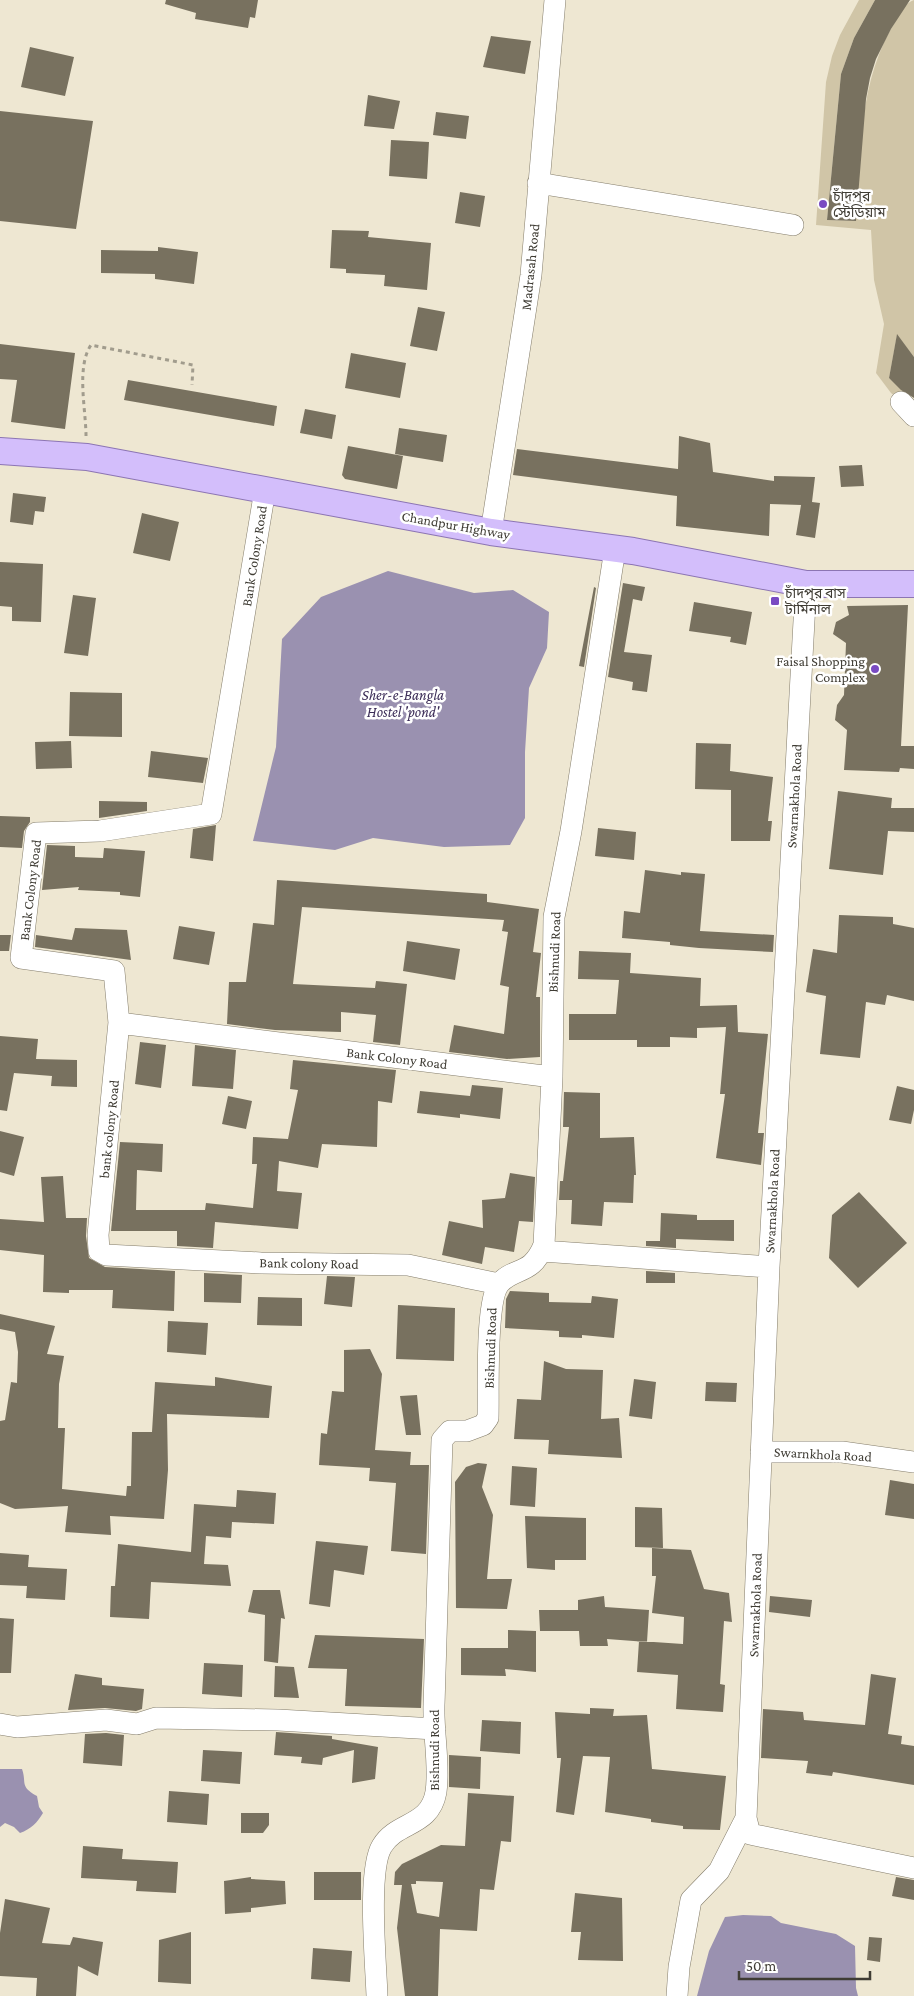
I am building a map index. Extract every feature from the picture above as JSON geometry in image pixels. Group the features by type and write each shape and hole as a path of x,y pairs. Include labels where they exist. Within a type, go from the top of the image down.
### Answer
{"main road":[{"name":"Chandpur Highway","path":"0,451 87,457 491,532 615,549 806,584 914,584"}],"street":[{"name":"Madrasah Road","path":"491,532 531,275 555,0"},
{"path":"538,183 793,225"},
{"name":"Bank Colony Road","path":"265,490 211,814 100,831 36,833 21,958 114,971 119,1022 552,1077"},
{"name":"Bishnudi Road","path":"542,1251 544,1245 552,1077 554,917 571,831 615,549"},
{"name":"Swarnakhola Road","path":"746,1818 768,1267 806,584"},
{"name":"bank colony Road","path":"98,1236 119,1022"},
{"name":"Bank colony Road","path":"98,1236 99,1251 106,1255 261,1263 408,1265 499,1284"},
{"path":"464,1277 499,1284 508,1277 527,1269 535,1262 542,1251 768,1267"},
{"name":"Bishnudi Road","path":"377,1996 375,1863 380,1848 387,1839 426,1814 432,1806 436,1791 435,1729 442,1440 450,1431 484,1426 488,1418 492,1300 499,1284"},
{"name":"Swarnkhola Road","path":"761,1452 842,1452 914,1462"},
{"path":"0,1724 17,1727 106,1720 137,1724 156,1718 278,1720 435,1729"},
{"path":"746,1818 750,1834 891,1865 914,1868"},
{"path":"677,1996 679,1967 691,1900 719,1871 746,1818"}],"path":[{"path":"87,457 83,382 85,355 92,345 193,365 192,385"}],"shaded area":[{"path":"859,0 875,0 854,38 841,74 827,220 856,221 861,143 868,91 884,42 904,8 914,0 914,357 897,335 889,378 906,394 914,411 891,393 876,373 884,324 874,280 871,230 816,225 826,82 832,56 840,35"}],"water":[{"name":"Sher-e-Bangla Hostel 'pond'","path":"388,571 474,593 513,590 549,612 547,648 529,688 525,752 525,818 510,845 444,847 373,838 335,850 253,841 276,747 282,639 321,597"},
{"path":"0,1769 22,1769 26,1787 37,1796 39,1807 43,1813 33,1825 20,1833 14,1827 5,1823 0,1827"},
{"path":"743,1915 771,1916 781,1923 836,1934 855,1946 856,1988 858,1996 697,1996 709,1951 725,1917"}],"building":[{"path":"166,0 258,0 255,18 250,17 248,28 195,19 196,13 165,4"},
{"path":"875,0 910,0 891,29 876,59 870,78 866,99 856,221 827,220 841,74 854,38"},
{"path":"491,36 531,41 525,74 483,67"},
{"path":"30,47 74,57 65,96 21,87"},
{"path":"368,95 400,101 394,129 364,126"},
{"path":"0,111 93,121 76,229 0,221"},
{"path":"436,112 469,116 466,139 433,135"},
{"path":"391,140 429,142 427,179 389,176"},
{"path":"460,192 485,196 480,227 455,223"},
{"path":"332,230 369,231 368,237 431,243 427,290 384,286 385,275 346,273 346,269 330,268"},
{"path":"158,247 198,252 194,284 155,279 155,274 101,273 101,250 158,251"},
{"path":"418,307 445,312 437,351 410,346"},
{"path":"897,334 914,357 914,398 901,390 889,378"},
{"path":"0,344 75,353 65,429 11,422 17,380 0,379"},
{"path":"351,353 406,363 400,398 345,388"},
{"path":"128,380 277,406 274,426 124,400"},
{"path":"305,409 336,415 332,439 300,433"},
{"path":"399,428 447,435 443,462 395,454"},
{"path":"679,436 710,443 713,472 774,481 774,476 815,477 812,502 820,503 815,538 796,535 801,505 770,504 769,536 676,526 677,496 513,475 517,449 678,469"},
{"path":"348,446 403,456 397,489 345,479 342,475"},
{"path":"862,465 864,486 841,487 839,466"},
{"path":"13,493 46,497 44,512 35,511 33,525 10,522"},
{"path":"142,513 179,522 170,561 133,553"},
{"path":"0,562 43,564 41,622 12,621 12,607 0,606"},
{"path":"623,583 645,587 642,601 633,599 624,652 652,655 647,692 632,690 633,682 608,677"},
{"path":"594,587 596,588 584,667 579,666"},
{"path":"73,595 96,598 88,656 64,653"},
{"path":"694,602 752,612 746,645 730,642 731,637 689,631"},
{"name":"Faisal Shopping Complex","path":"908,605 901,746 914,746 914,769 900,768 899,772 844,770 847,730 835,720 837,705 844,695 846,643 833,634 836,622 849,615 847,606"},
{"path":"70,692 122,693 122,737 69,736"},
{"path":"71,741 72,768 36,769 35,742"},
{"path":"696,743 731,744 730,771 773,777 768,821 772,821 770,841 731,841 731,790 695,789"},
{"path":"151,751 208,758 203,783 148,777"},
{"path":"838,791 892,798 891,808 914,808 914,832 888,831 883,875 829,869"},
{"path":"99,801 147,802 147,811 99,818"},
{"path":"0,816 30,817 30,822 24,831 22,848 0,847"},
{"path":"216,825 213,861 190,858 193,829"},
{"path":"598,828 636,832 634,860 595,856"},
{"path":"47,845 75,846 75,857 103,858 104,848 145,851 140,897 120,895 120,892 78,890 79,887 42,890"},
{"path":"645,870 681,875 681,872 705,874 700,931 774,935 773,952 699,948 670,945 670,942 622,938 624,911 640,913"},
{"path":"277,880 487,894 487,902 539,909 533,952 541,953 536,997 540,997 540,1057 507,1059 449,1052 454,1025 504,1034 509,987 500,985 508,932 502,931 504,920 302,907 293,984 375,988 376,981 407,984 400,1045 373,1042 376,1015 341,1012 341,1032 275,1030 227,1024 229,982 246,982 253,923 274,925"},
{"path":"839,915 893,917 893,924 914,928 914,1001 887,995 885,1005 866,1002 860,1058 820,1054 826,996 806,992 813,949 837,953"},
{"path":"179,926 215,932 209,965 173,959"},
{"path":"75,928 127,930 131,960 35,947 36,935 72,940"},
{"path":"0,935 11,935 9,951 0,951"},
{"path":"407,941 460,949 455,980 403,971"},
{"path":"579,951 631,953 630,973 701,978 700,1006 737,1005 738,1032 768,1034 758,1133 764,1133 761,1165 716,1158 725,1094 720,1094 726,1027 697,1028 697,1038 670,1037 670,1047 637,1047 637,1040 569,1040 569,1014 616,1014 619,980 578,979"},
{"path":"0,1036 38,1039 36,1059 77,1060 77,1087 51,1086 52,1076 14,1073 7,1111 0,1110"},
{"path":"140,1042 166,1045 161,1088 135,1084"},
{"path":"195,1045 236,1050 233,1089 192,1086"},
{"path":"293,1060 396,1070 392,1103 378,1101 377,1147 322,1144 318,1168 279,1161 277,1191 302,1193 298,1229 215,1222 213,1248 177,1246 177,1231 111,1231 120,1142 163,1144 162,1172 137,1170 136,1210 205,1210 206,1203 253,1208 257,1164 252,1164 253,1137 288,1139 298,1090 290,1089"},
{"path":"472,1085 503,1088 500,1119 460,1114 460,1118 417,1113 420,1091 470,1096"},
{"path":"897,1086 914,1090 914,1110 911,1124 889,1120"},
{"path":"564,1092 600,1093 600,1138 634,1137 636,1175 634,1175 633,1203 604,1202 602,1226 571,1224 572,1200 559,1200 560,1181 563,1181 569,1127 563,1127"},
{"path":"228,1096 252,1101 246,1129 222,1124"},
{"path":"0,1131 24,1137 14,1176 0,1172"},
{"path":"510,1173 535,1177 533,1222 519,1221 514,1252 485,1247 482,1264 442,1255 449,1221 483,1228 482,1200 505,1198"},
{"path":"63,1176 66,1218 87,1218 86,1236 89,1258 105,1267 175,1271 174,1311 112,1308 113,1290 69,1290 69,1293 43,1292 44,1255 0,1250 0,1219 44,1222 41,1177"},
{"path":"859,1192 907,1243 858,1288 829,1258 832,1215"},
{"path":"661,1213 697,1215 697,1220 734,1220 734,1241 676,1239 676,1248 646,1246 646,1241 660,1241"},
{"path":"646,1271 675,1273 675,1283 646,1283"},
{"path":"204,1273 242,1275 241,1303 204,1302"},
{"path":"327,1276 355,1277 352,1307 324,1304"},
{"path":"510,1291 549,1293 549,1302 591,1303 592,1296 618,1299 614,1338 582,1335 582,1338 559,1337 559,1331 505,1328 506,1299"},
{"path":"258,1297 302,1298 302,1326 257,1325"},
{"path":"398,1305 455,1308 454,1361 396,1359"},
{"path":"0,1314 55,1326 47,1354 64,1356 59,1384 58,1428 65,1428 62,1489 126,1496 127,1486 131,1486 132,1432 152,1432 155,1382 215,1386 215,1377 272,1386 269,1418 167,1414 168,1470 164,1519 110,1516 111,1535 65,1532 68,1506 15,1509 0,1503 0,1421 5,1420 11,1382 17,1383 18,1352 15,1332 0,1329"},
{"path":"168,1321 208,1323 206,1355 167,1352"},
{"path":"370,1349 382,1374 375,1450 411,1452 410,1465 429,1465 426,1554 391,1551 396,1483 369,1481 370,1468 319,1465 321,1433 327,1434 332,1391 344,1392 344,1350"},
{"path":"544,1361 566,1369 603,1370 601,1419 619,1418 622,1458 548,1454 549,1440 514,1439 517,1399 541,1400"},
{"path":"634,1379 656,1382 652,1419 629,1416"},
{"path":"706,1382 737,1383 736,1402 705,1401"},
{"path":"417,1395 421,1435 406,1435 400,1396"},
{"path":"478,1463 487,1464 482,1487 493,1515 487,1579 512,1579 507,1609 456,1608 455,1482 466,1467"},
{"path":"512,1466 537,1468 535,1507 510,1505"},
{"path":"890,1480 914,1484 914,1519 885,1515"},
{"path":"237,1490 276,1493 274,1524 232,1522 231,1538 206,1536 204,1564 228,1565 231,1586 151,1582 149,1619 110,1617 111,1586 115,1586 118,1544 191,1552 194,1504 236,1507"},
{"path":"635,1507 662,1508 663,1548 635,1547"},
{"path":"525,1516 586,1518 586,1560 555,1560 555,1570 527,1568"},
{"path":"316,1541 368,1546 364,1575 334,1570 330,1607 309,1604"},
{"path":"652,1548 691,1550 704,1589 729,1593 732,1622 724,1621 720,1684 725,1685 723,1712 676,1709 678,1675 637,1672 639,1641 683,1644 684,1617 652,1613 656,1576 652,1576"},
{"path":"0,1553 29,1555 28,1567 67,1569 65,1600 26,1598 27,1586 0,1585"},
{"path":"253,1590 280,1590 285,1619 281,1618 278,1663 264,1661 265,1615 248,1612"},
{"path":"604,1596 605,1607 649,1610 647,1642 607,1639 608,1646 580,1646 579,1631 540,1631 539,1610 578,1610 578,1600"},
{"path":"770,1596 812,1600 810,1617 769,1612"},
{"path":"0,1618 14,1619 11,1673 0,1673"},
{"path":"508,1630 536,1631 536,1672 505,1669 506,1676 461,1675 461,1648 508,1648"},
{"path":"315,1635 424,1639 421,1708 345,1706 347,1669 308,1668"},
{"path":"204,1663 243,1665 242,1697 202,1694"},
{"path":"275,1666 294,1667 299,1698 274,1697"},
{"path":"75,1674 102,1678 102,1685 144,1689 142,1709 136,1711 105,1708 68,1710"},
{"path":"871,1674 896,1678 888,1734 902,1736 901,1744 914,1746 914,1785 833,1772 832,1776 806,1773 808,1761 761,1758 763,1709 803,1712 804,1720 865,1725"},
{"path":"590,1708 614,1709 613,1716 647,1715 652,1769 726,1776 720,1830 683,1829 683,1826 651,1822 651,1819 605,1812 610,1757 583,1756 574,1815 556,1812 561,1758 557,1758 555,1712 590,1714"},
{"path":"482,1720 521,1722 520,1754 480,1751"},
{"path":"276,1732 332,1736 332,1739 378,1747 375,1779 352,1783 354,1750 323,1758 322,1765 301,1763 302,1757 274,1755"},
{"path":"106,1733 124,1735 122,1766 83,1763 85,1734"},
{"path":"203,1750 242,1752 240,1784 201,1781"},
{"path":"449,1755 481,1757 480,1789 449,1787"},
{"path":"169,1791 209,1794 207,1825 167,1822"},
{"path":"468,1793 514,1796 511,1842 501,1841 494,1890 480,1889 477,1931 440,1929 438,1996 405,1996 397,1928 402,1885 394,1885 395,1872 402,1864 441,1845 465,1846","holes":["416,1881 443,1882 439,1917 417,1913 411,1884 416,1884"]},
{"path":"241,1813 269,1813 269,1825 263,1833 241,1833"},
{"path":"83,1846 123,1849 122,1859 178,1862 176,1893 136,1891 137,1881 81,1878"},
{"path":"314,1872 361,1872 361,1900 314,1900"},
{"path":"251,1877 251,1879 285,1881 286,1904 251,1908 251,1912 225,1914 224,1881"},
{"path":"896,1877 914,1880 914,1900 892,1896"},
{"path":"575,1893 622,1898 623,1961 578,1960 581,1932 571,1932"},
{"path":"5,1899 50,1908 42,1943 70,1945 73,1937 103,1942 98,1976 78,1966 76,1996 36,1996 37,1978 0,1976 0,1933"},
{"path":"191,1932 191,1984 158,1982 159,1940"},
{"path":"869,1937 882,1938 880,1962 867,1960"},
{"path":"313,1948 352,1951 350,1982 311,1979"}],"place":[{"name":"চাঁদপুর স্টেডিয়াম","path":"823,204"},
{"name":"চাঁদপুর বাস টার্মিনাল","path":"775,601"},
{"name":"Faisal Shopping Complex","path":"875,669"}]}
